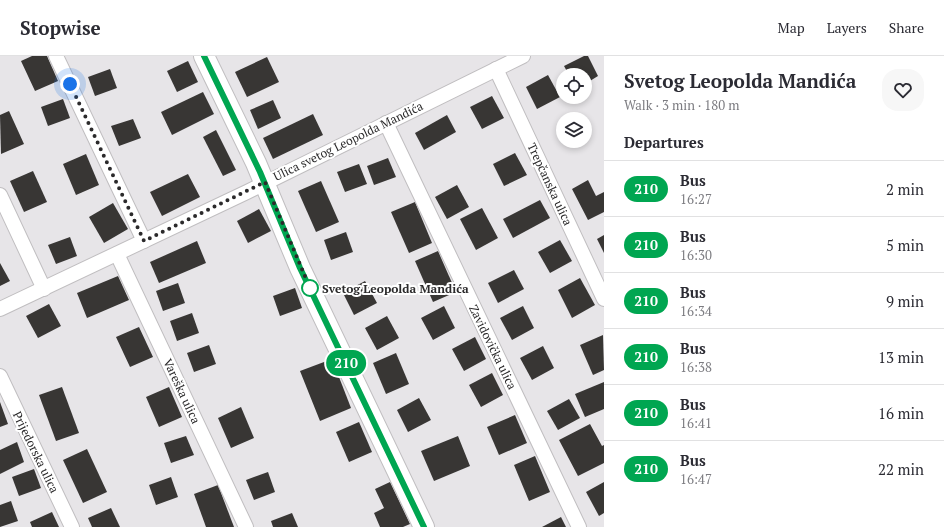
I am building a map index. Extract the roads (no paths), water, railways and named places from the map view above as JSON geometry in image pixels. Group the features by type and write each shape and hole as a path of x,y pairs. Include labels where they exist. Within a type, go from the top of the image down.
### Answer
{"street":[{"path":"56,56 144,241"},
{"path":"204,56 265,182 300,268 424,527"},
{"name":"Ulica svetog Leopolda Mandića","path":"0,309 144,241 523,56"},
{"name":"Trepčanska ulica","path":"496,69 604,299"},
{"name":"Zavidovička ulica","path":"386,123 579,527"},
{"path":"0,195 44,288"},
{"name":"Vareška ulica","path":"117,254 246,527"},
{"name":"Prijedorska ulica","path":"0,376 72,527"}],"place":[{"name":"Svetog Leopolda Mandića","path":"310,288"}]}
